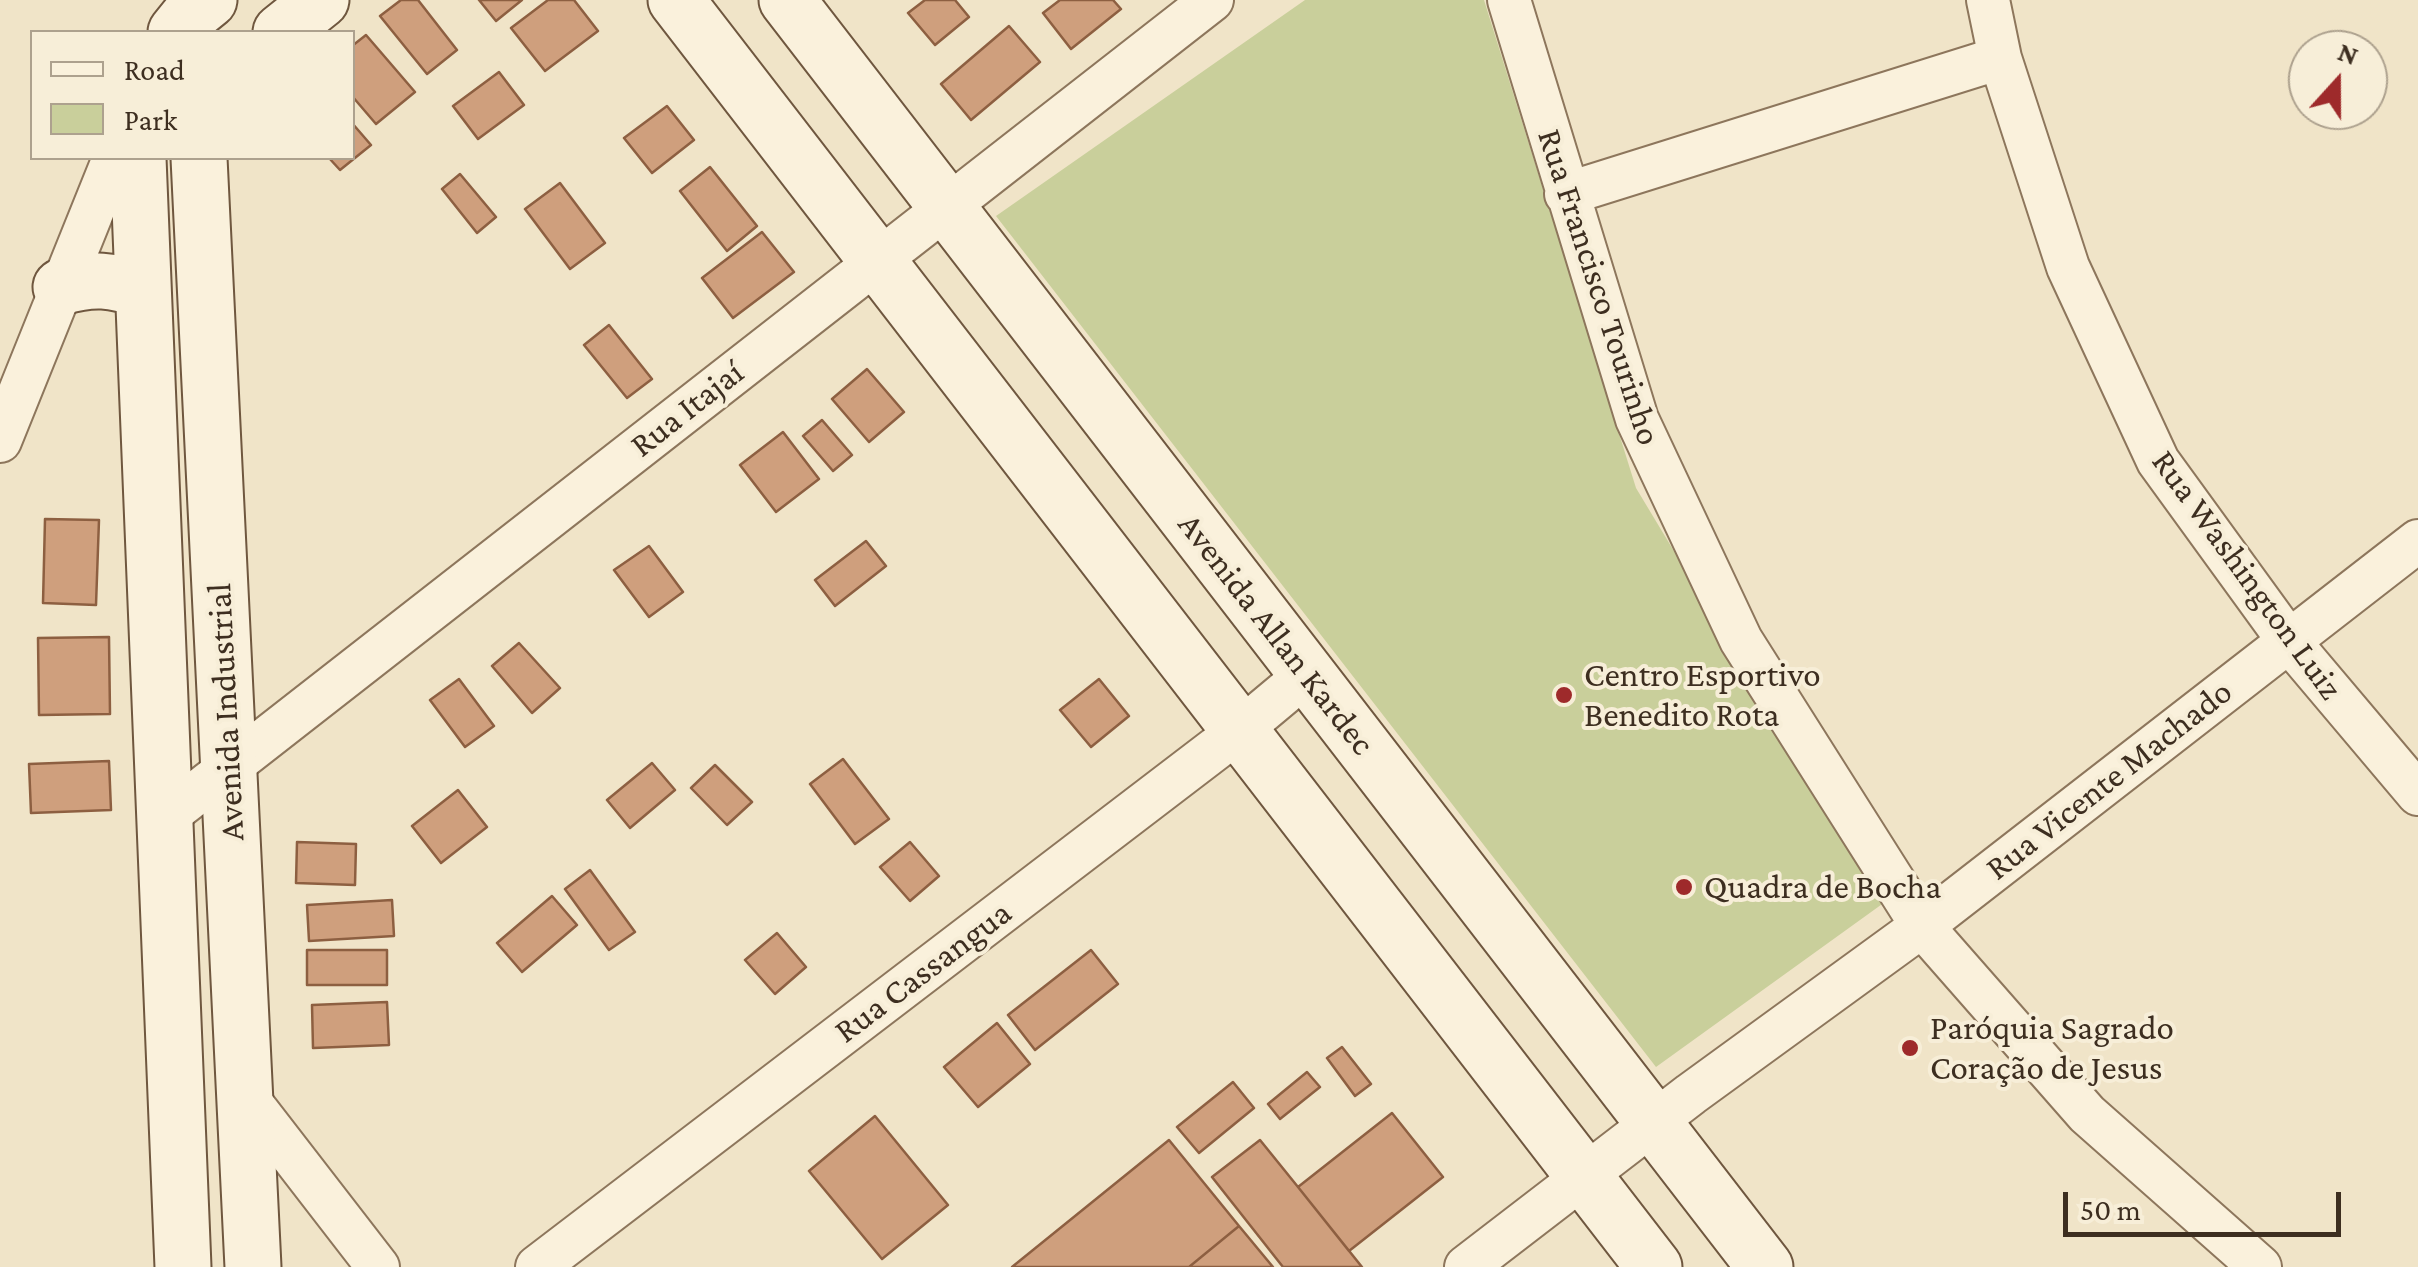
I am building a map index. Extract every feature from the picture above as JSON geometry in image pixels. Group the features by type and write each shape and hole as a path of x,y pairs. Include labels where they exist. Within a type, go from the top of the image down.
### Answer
{"street":[{"path":"178,30 209,0"},
{"path":"284,30 321,0"},
{"path":"676,0 1654,1267"},
{"name":"Avenida Allan Kardec","path":"787,0 1765,1267"},
{"name":"Rua Itajaí","path":"163,819 1212,0"},
{"name":"Rua Francisco Tourinho","path":"1508,0 1636,419 1740,640 1922,926 2087,1114 2260,1267"},
{"name":"Rua Washington Luiz","path":"1988,0 2000,58 2068,267 2158,461 2288,640 2418,794"},
{"path":"1566,194 2000,58"},
{"path":"0,441 113,160"},
{"name":"Avenida Industrial","path":"138,160 184,1267"},
{"name":"Avenida Industrial","path":"200,160 253,1267"},
{"path":"61,287 102,279 143,291"},
{"name":"Rua Vicente Machado","path":"1466,1267 1922,926 2418,541"},
{"name":"Rua Cassangua","path":"537,1267 1240,730 1307,674"},
{"path":"245,1095 378,1267"}],"green space":[{"name":"Centro Esportivo Benedito Rota","path":"1305,0 1484,0 1608,397 1624,417 1616,424 1636,488 1885,902 1656,1067 996,216"}],"building":[{"path":"401,0 418,0 457,50 427,74 380,16"},
{"path":"479,0 522,0 496,21"},
{"path":"548,0 574,0 598,31 545,71 511,28"},
{"path":"925,0 955,0 969,17 935,45 908,13"},
{"path":"1060,0 1113,0 1121,9 1071,49 1043,13"},
{"path":"1009,26 1040,62 971,120 941,84"},
{"path":"366,35 415,92 376,124 355,100 355,44"},
{"path":"499,72 524,105 478,139 453,106"},
{"path":"667,106 694,140 652,173 624,138"},
{"path":"355,126 371,145 355,158"},
{"path":"331,160 352,160 340,170"},
{"path":"710,167 757,226 727,251 680,191"},
{"path":"460,174 496,217 477,233 442,189"},
{"path":"560,183 605,243 570,269 525,209"},
{"path":"762,232 794,272 733,318 702,278"},
{"path":"609,325 652,379 627,398 584,345"},
{"path":"867,369 904,412 869,442 832,399"},
{"path":"822,420 852,455 833,471 803,436"},
{"path":"783,432 819,479 776,512 740,465"},
{"path":"45,519 99,520 96,605 43,603"},
{"path":"866,541 886,566 835,606 815,580"},
{"path":"649,546 683,592 649,617 614,570"},
{"path":"109,637 110,714 39,715 38,638"},
{"path":"519,643 560,688 532,713 492,666"},
{"path":"459,679 494,726 465,747 430,700"},
{"path":"1099,679 1129,716 1091,747 1060,710"},
{"path":"843,759 889,819 855,844 810,784"},
{"path":"109,761 111,810 31,813 29,764"},
{"path":"652,763 675,790 630,828 607,800"},
{"path":"715,765 752,802 727,825 691,788"},
{"path":"458,790 487,827 441,863 412,826"},
{"path":"297,842 356,844 355,885 296,883"},
{"path":"910,842 939,876 910,901 880,867"},
{"path":"590,870 635,932 609,950 565,889"},
{"path":"552,896 577,925 522,972 497,943"},
{"path":"392,900 394,936 309,941 307,905"},
{"path":"777,933 806,967 775,994 745,960"},
{"path":"307,950 387,950 387,985 307,985"},
{"path":"1091,950 1118,984 1035,1050 1008,1015"},
{"path":"387,1002 389,1045 313,1048 312,1005"},
{"path":"997,1023 1030,1064 978,1107 944,1067"},
{"path":"1342,1047 1371,1084 1355,1096 1327,1058"},
{"path":"1307,1072 1320,1087 1280,1119 1268,1104"},
{"path":"1233,1082 1254,1108 1199,1153 1177,1127"},
{"path":"1392,1113 1443,1177 1349,1251 1298,1187"},
{"path":"875,1116 948,1205 882,1259 809,1171"},
{"path":"1169,1140 1239,1226 1189,1267 1012,1267"},
{"path":"1260,1140 1362,1267 1283,1267 1212,1177"},
{"path":"1239,1226 1273,1267 1189,1267"}],"place":[{"name":"Centro Esportivo Benedito Rota","path":"1564,695"},
{"name":"Quadra de Bocha","path":"1684,887"},
{"name":"Paróquia Sagrado Coração de Jesus","path":"1910,1048"}]}
